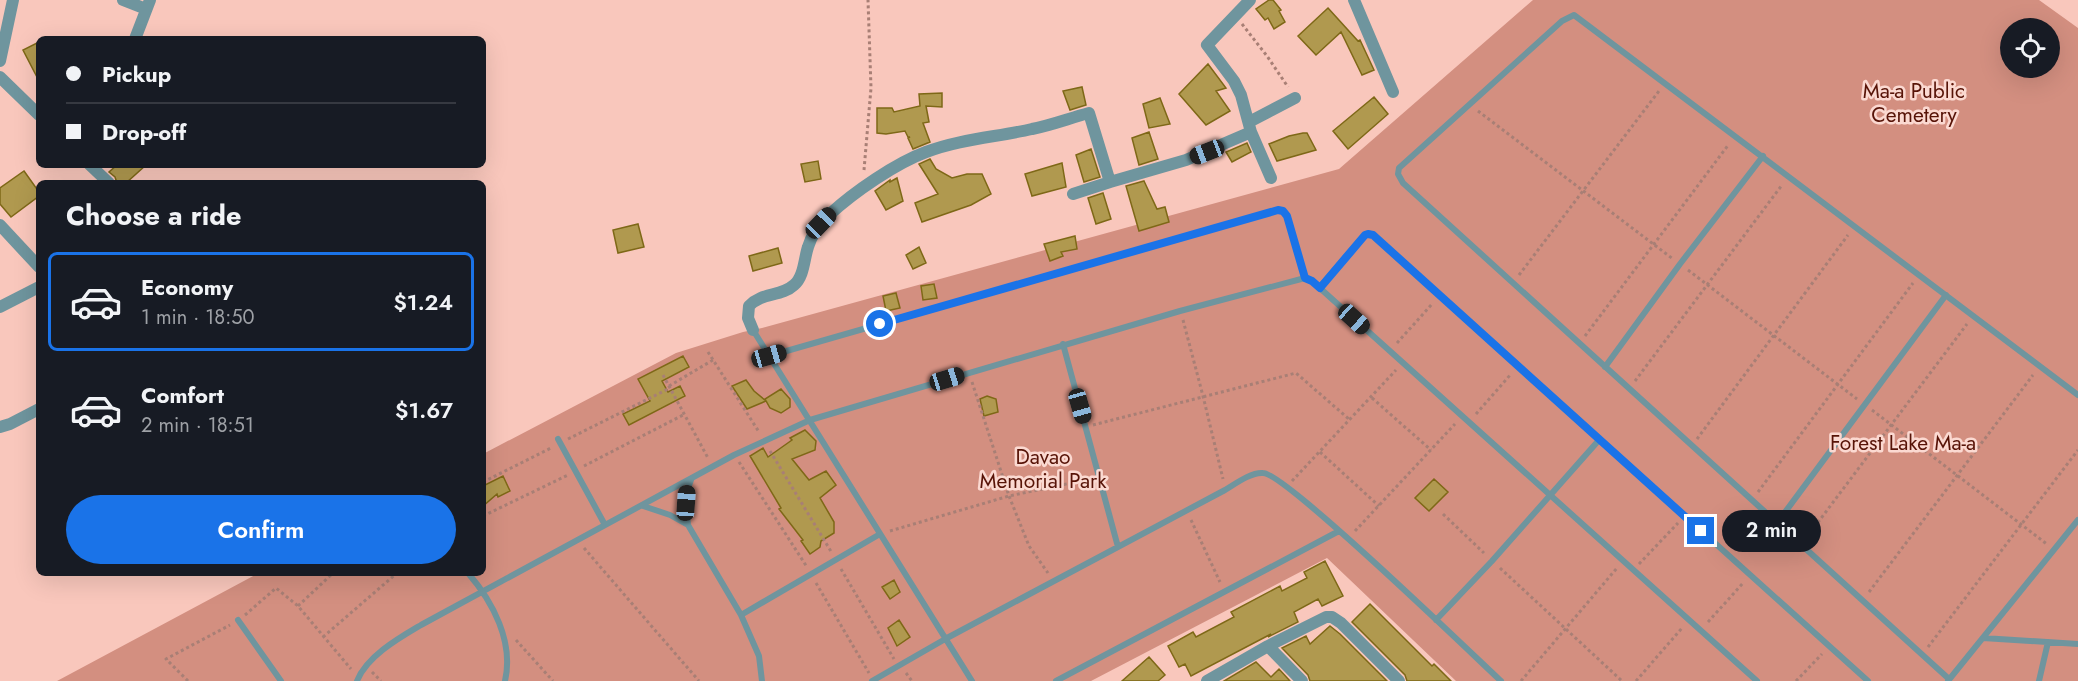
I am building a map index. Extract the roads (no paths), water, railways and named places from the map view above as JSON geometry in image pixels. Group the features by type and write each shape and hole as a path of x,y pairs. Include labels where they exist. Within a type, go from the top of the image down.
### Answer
{"street":[{"path":"0,62 7,21 14,0"},
{"path":"123,0 148,4 136,36"},
{"path":"1250,0 1207,45 1237,88 1271,178"},
{"path":"1354,0 1393,92"},
{"path":"0,77 36,112"},
{"path":"1073,194 1186,160 1250,127 1295,98"},
{"path":"753,330 748,318 749,306 761,297 795,285 800,278 813,235 821,223 862,190 900,165 927,152 973,140 1032,129 1089,113 1110,182"},
{"path":"93,168 106,180"},
{"path":"0,225 36,264"},
{"path":"0,307 36,289"},
{"path":"0,427 36,411"},
{"path":"1207,681 1321,618 1332,617 1341,623 1399,681"},
{"path":"1268,646 1302,681"}],"lane":[{"path":"2078,395 1574,15 1562,21 1403,163 1398,174 1403,183 1949,680 2078,520"},
{"path":"1605,367 1763,156"},
{"path":"769,356 1278,210 1283,211 1287,216 1305,278"},
{"path":"1320,288 1368,234 1373,235 1868,681"},
{"path":"358,679 388,645 483,590 764,441 810,420 1063,344 1305,278 1320,288 1757,681"},
{"path":"1777,523 1946,295"},
{"path":"753,330 972,681"},
{"path":"1063,344 1118,547"},
{"path":"1436,620 1492,561 1599,440"},
{"path":"559,441 605,525"},
{"path":"872,681 946,638 1262,472 1287,486 1339,531 1501,681"},
{"path":"691,480 686,503 688,525 741,615 759,656 762,681"},
{"path":"643,506 670,515 688,525"},
{"path":"1056,681 1339,531"},
{"path":"741,615 880,534"},
{"path":"471,576 483,590 499,621 509,664 505,681"},
{"path":"238,620 281,681"},
{"path":"1983,638 2078,644"},
{"path":"2039,681 2048,642"}],"park label":[{"name":"Ma-a Public Cemetery","path":"1914,103"},
{"name":"Forest Lake Ma-a","path":"1903,443"},
{"name":"Davao Memorial Park","path":"1043,469"}]}
